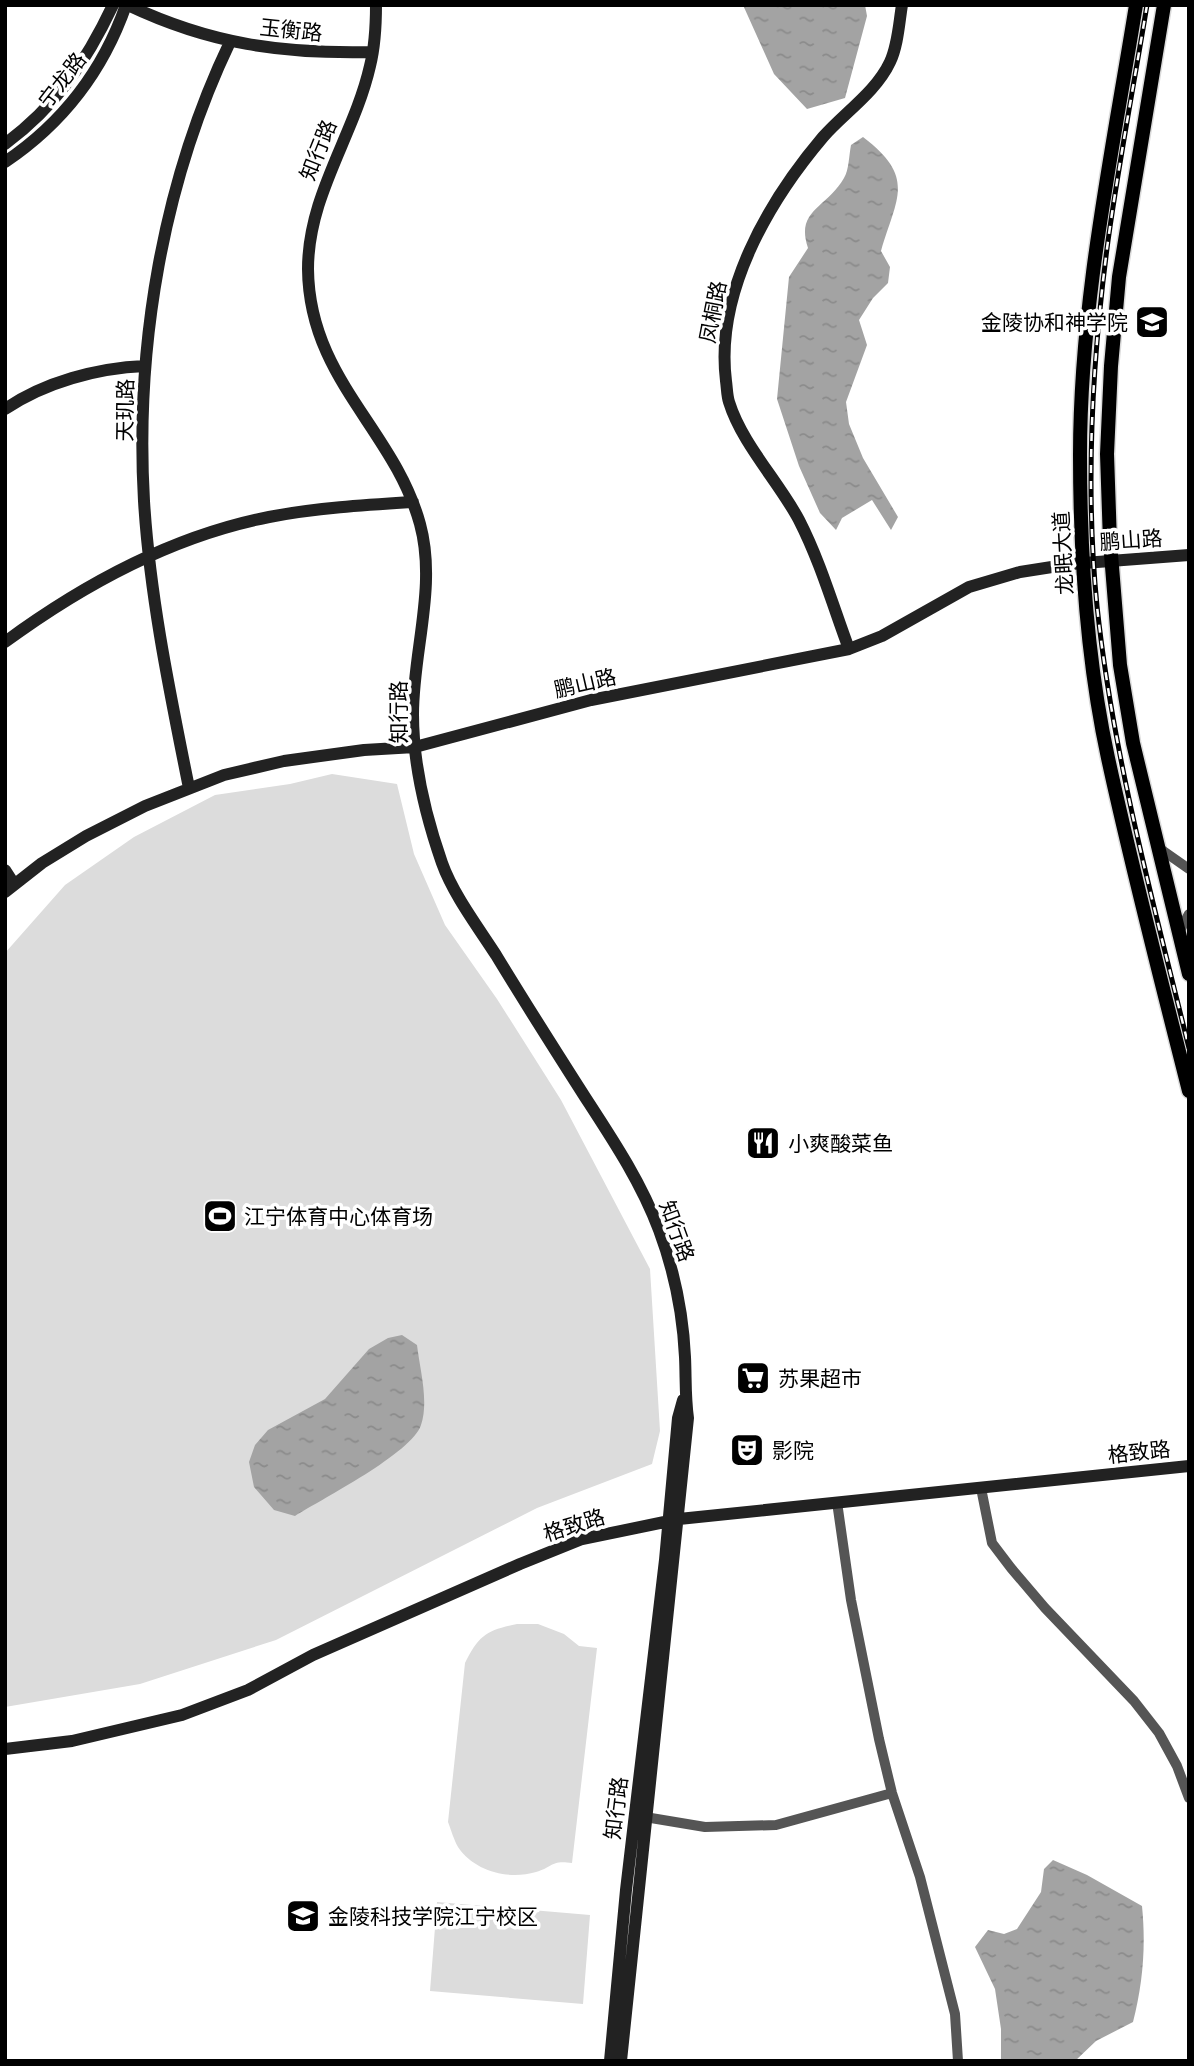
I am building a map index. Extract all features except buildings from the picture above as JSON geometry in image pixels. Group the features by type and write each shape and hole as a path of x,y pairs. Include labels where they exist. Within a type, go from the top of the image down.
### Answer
{"main road":[{"name":"龙眠大道","path":"1136,5 1092,275 1083,366 1080,454 1083,563 1095,676 1108,756 1189,1091"},
{"path":"1164,5 1119,277 1107,454 1112,561 1122,678 1133,743 1189,974"}],"street":[{"name":"宁龙路","path":"5,144 51,106 77,71 113,5"},
{"name":"宁龙路","path":"5,162 24,149 56,119 88,82 114,40 127,5"},
{"name":"玉衡路","path":"127,5 230,42 321,53 372,52"},
{"name":"知行路","path":"376,5 376,32 370,69 313,220 308,269 314,315 329,361 393,464 413,502 421,526 425,552 425,582 413,713 420,777 443,867 631,1170 660,1231 673,1275 681,1323 685,1393 678,1418 673,1520 621,2061"},
{"name":"凤桐路","path":"849,649 804,530 745,435 729,402 723,360 729,312 741,272 759,229 823,138 869,90 890,62 902,5"},
{"name":"天玑路","path":"190,788 158,626 149,555 144,500 145,366 159,269 183,169 202,107 230,42"},
{"path":"5,409 19,400 87,374 118,367 145,366"},
{"path":"5,642 74,594 149,555 206,535 268,518 413,502"},
{"name":"鹏山路","path":"10,888 42,863 86,836 145,806 224,775 284,761 364,750 415,747 591,700 849,649 882,636 969,587 1020,572 1083,563 1189,555"},
{"path":"1159,849 1189,869"},
{"path":"5,870 10,888"},
{"path":"1178,932 1189,914"},
{"name":"格致路","path":"5,1749 72,1741 182,1715 248,1690 313,1655 582,1539 673,1520 1189,1466"},
{"path":"981,1488 992,1543 1010,1568 1134,1702 1158,1733 1177,1766 1189,1798"},
{"path":"836,1502 851,1600 878,1739 892,1793 920,1877 955,2014 958,2061"},
{"name":"知行路","path":"610,2061 626,1891 673,1520"},
{"path":"645,1817 705,1827 776,1825 892,1793"}],"shaded area":[{"path":"332,774 397,784 414,854 445,925 497,999 561,1100 650,1269 660,1431 652,1464 537,1508 276,1640 140,1684 5,1707 5,953 65,885 134,837 215,795 290,784"},
{"path":"517,1624 538,1624 564,1634 579,1646 597,1648 572,1863 556,1863 536,1872 515,1875 493,1872 465,1856 458,1847 448,1822 465,1663 485,1635"},
{"path":"437,1902 590,1915 583,2004 430,1991"}],"water":[{"path":"743,5 865,5 867,16 845,98 807,109 774,74"},
{"path":"863,137 880,151 891,165 898,190 881,251 890,267 888,283 873,298 859,320 867,345 846,402 849,424 863,458 898,517 891,530 872,500 842,518 836,530 820,513 799,466 777,399 789,277 808,248 806,225 809,217 844,178 851,145"},
{"path":"402,1335 417,1345 423,1385 423,1416 414,1436 384,1462 295,1516 274,1510 254,1487 249,1462 255,1445 268,1430 325,1399 369,1349 388,1338"},
{"path":"1053,1860 1087,1875 1142,1906 1143,1964 1133,2022 1096,2041 1075,2061 1001,2061 1001,2029 995,1989 975,1947 988,1930 1004,1934 1017,1929 1041,1892 1044,1869"}],"railway":[{"path":"1147,5 1102,286 1094,377 1091,515 1097,606 1113,718 1148,884 1189,1048"}],"place":[{"name":"金陵协和神学院","path":"1152,322"},
{"name":"小爽酸菜鱼","path":"763,1143"},
{"name":"江宁体育中心体育场","path":"220,1216"},
{"name":"苏果超市","path":"753,1378"},
{"name":"影院","path":"747,1450"},
{"name":"金陵科技学院江宁校区","path":"303,1916"}]}
